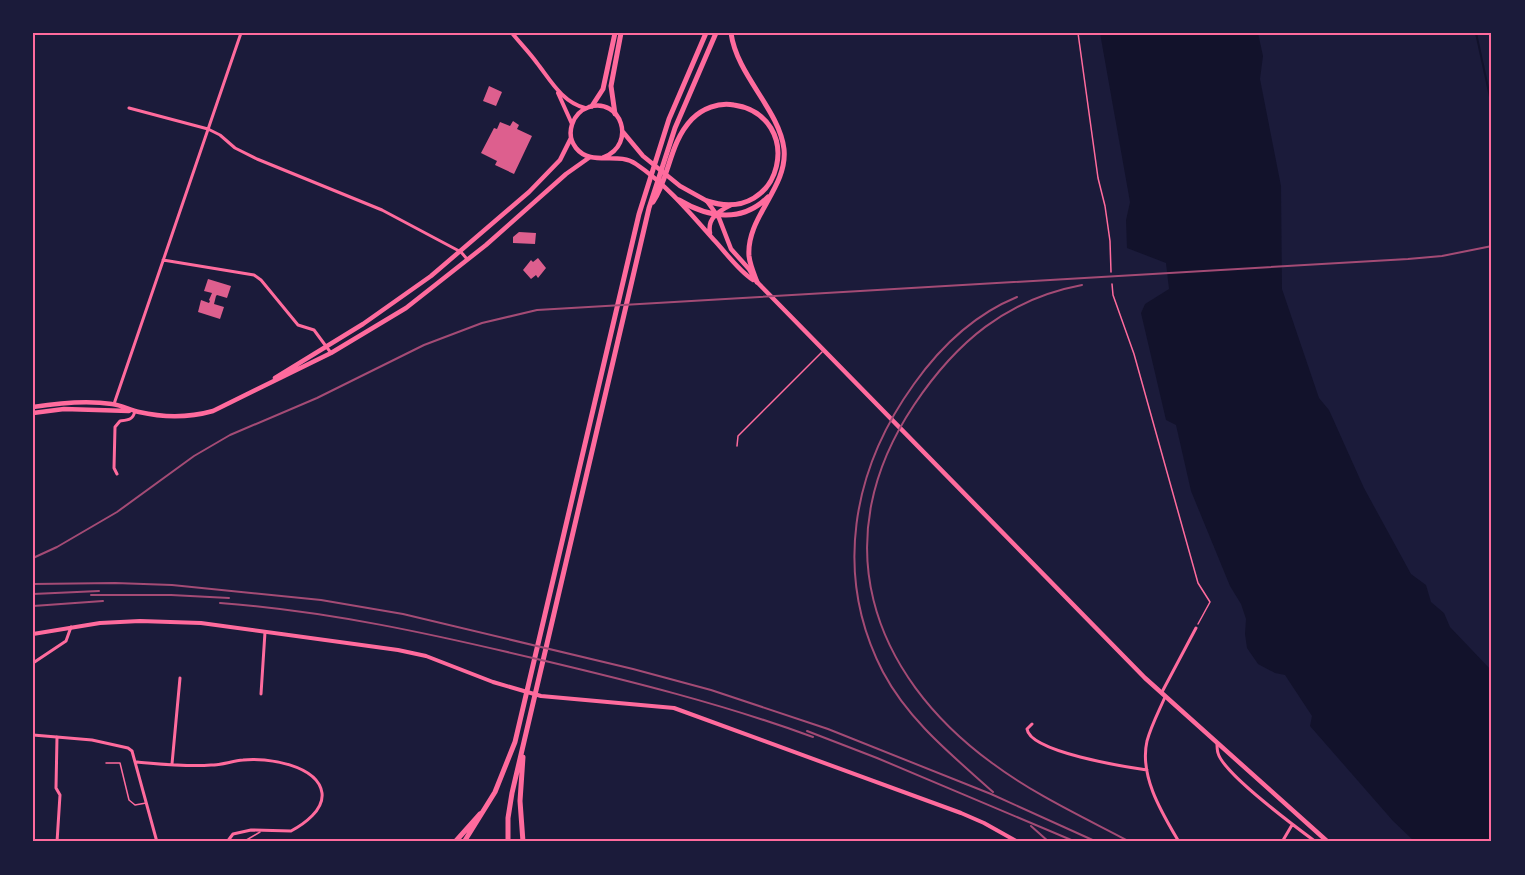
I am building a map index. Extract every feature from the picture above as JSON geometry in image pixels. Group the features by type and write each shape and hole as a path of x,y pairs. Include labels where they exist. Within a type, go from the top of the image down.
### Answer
{"highway":[{"path":"589,107 603,89 615,33"},
{"path":"615,114 611,86 621,33"},
{"path":"464,842 489,804 509,761 523,710 645,189 704,33"},
{"path":"508,842 510,802 649,208 690,90 716,33"},
{"path":"731,33 739,61 776,125 783,142 783,167 750,245 750,262 757,282"},
{"path":"666,162 681,133 694,117 703,111 718,105 729,104 758,114 768,124 776,139 778,157 775,172 768,186 759,196 745,203 731,205 707,201"},
{"path":"679,200 695,209 716,214 735,215 759,205 771,193"},
{"path":"523,842 521,783 526,736"},
{"path":"455,842 489,804"}],"main road":[{"path":"250,393 400,299 461,252 548,173 563,155 571,138 572,124 576,116 589,107 605,107 620,120 623,132 640,153 680,186 707,201 716,214 731,249 757,282 823,351 1163,695 1328,842"},
{"path":"604,157 618,148 623,132"},
{"path":"571,138 578,150 590,158"},
{"path":"33,412 82,409 135,411 173,417 194,416 213,411 331,352 406,308 520,216 567,174 590,158 624,158 634,162 679,200 747,275 757,282"},
{"path":"711,236 710,224 716,214 731,205"},
{"path":"33,407 91,403 114,404 135,411"}],"street":[{"path":"114,404 242,33"},
{"path":"512,33 558,92 572,124"},
{"path":"558,92 576,105 589,107"},
{"path":"129,108 208,129 220,135 235,148 257,159 382,210 461,252 467,259"},
{"path":"164,260 254,275 261,280 298,325 314,330 331,352"},
{"path":"117,474 114,468 115,427 120,421 130,420 135,411"},
{"path":"33,634 71,627 140,621 201,623 398,650 426,656 501,685 541,696 674,708 961,813 1018,842"},
{"path":"33,663 66,641 71,627"},
{"path":"1179,842 1167,821 1149,779 1146,756 1148,741 1163,695 1196,628"},
{"path":"261,694 265,632"},
{"path":"172,764 180,678"},
{"path":"1032,724 1027,729 1027,734 1042,745 1099,762 1148,770"},
{"path":"33,735 92,740 128,748 132,751 137,762 157,842"},
{"path":"57,737 56,788 60,795 57,842"},
{"path":"1217,743 1218,753 1223,762 1256,795 1316,842"},
{"path":"137,762 212,766 244,759 273,761 295,767 309,773 315,779 322,793 322,799 314,814 291,831 251,830 233,834 227,842"},
{"path":"1282,842 1292,825"}],"lane":[{"path":"737,446 738,436 823,351"},
{"path":"106,763 120,763 129,800 135,805 147,803"},
{"path":"243,842 261,831"}],"path":[{"path":"1078,33 1098,178 1110,241 1111,272"},
{"path":"1112,284 1113,295 1134,354 1198,583 1210,602 1196,628"}],"shaded area":[{"path":"1100,33 1258,33 1263,56 1260,79 1281,186 1282,289 1319,398 1329,410 1364,488 1411,574 1426,585 1431,602 1444,613 1450,627 1492,671 1492,842 1415,842 1393,821 1310,726 1312,716 1285,675 1275,673 1258,664 1247,648 1246,619 1241,604 1230,586 1191,491 1176,425 1166,420 1141,313 1145,304 1169,289 1166,263 1127,248 1126,220 1130,202"}],"building":[{"path":"489,86 502,92 496,106 483,101"},
{"path":"513,121 519,125 517,129 532,136 514,174 495,165 497,161 481,153 494,128 497,129 500,122 510,126"},
{"path":"519,232 536,233 535,244 513,243 513,237"},
{"path":"538,258 546,268 538,278 536,275 531,279 523,270 531,260 533,262"},
{"path":"208,279 231,286 227,298 216,296 214,304 224,307 220,319 198,312 201,300 209,303 210,301 212,293 204,291"}],"waterway":[{"path":"1476,33 1492,106"}],"railway":[{"path":"33,558 57,547 117,512 194,456 230,435 317,398 424,345 482,323 537,310 1408,259 1442,256 1492,246"},
{"path":"1082,285 1030,301 1007,313 966,343 930,382 914,405 887,455 871,504 867,553 874,600 890,645 915,688 950,727 992,763 1025,785 1130,842"},
{"path":"993,792 918,722 883,672 867,635 858,598 854,561 856,524 864,487 876,452 893,417 935,357 959,333 986,313 1017,297"},
{"path":"33,584 172,585 321,600 403,614 633,669 711,690 828,729 991,794 1097,842"},
{"path":"33,594 99,591"},
{"path":"91,595 229,598"},
{"path":"33,606 103,601"},
{"path":"220,603 340,618 458,641 676,694 813,737"},
{"path":"807,731 1076,842"},
{"path":"1031,826 1049,842"}]}
